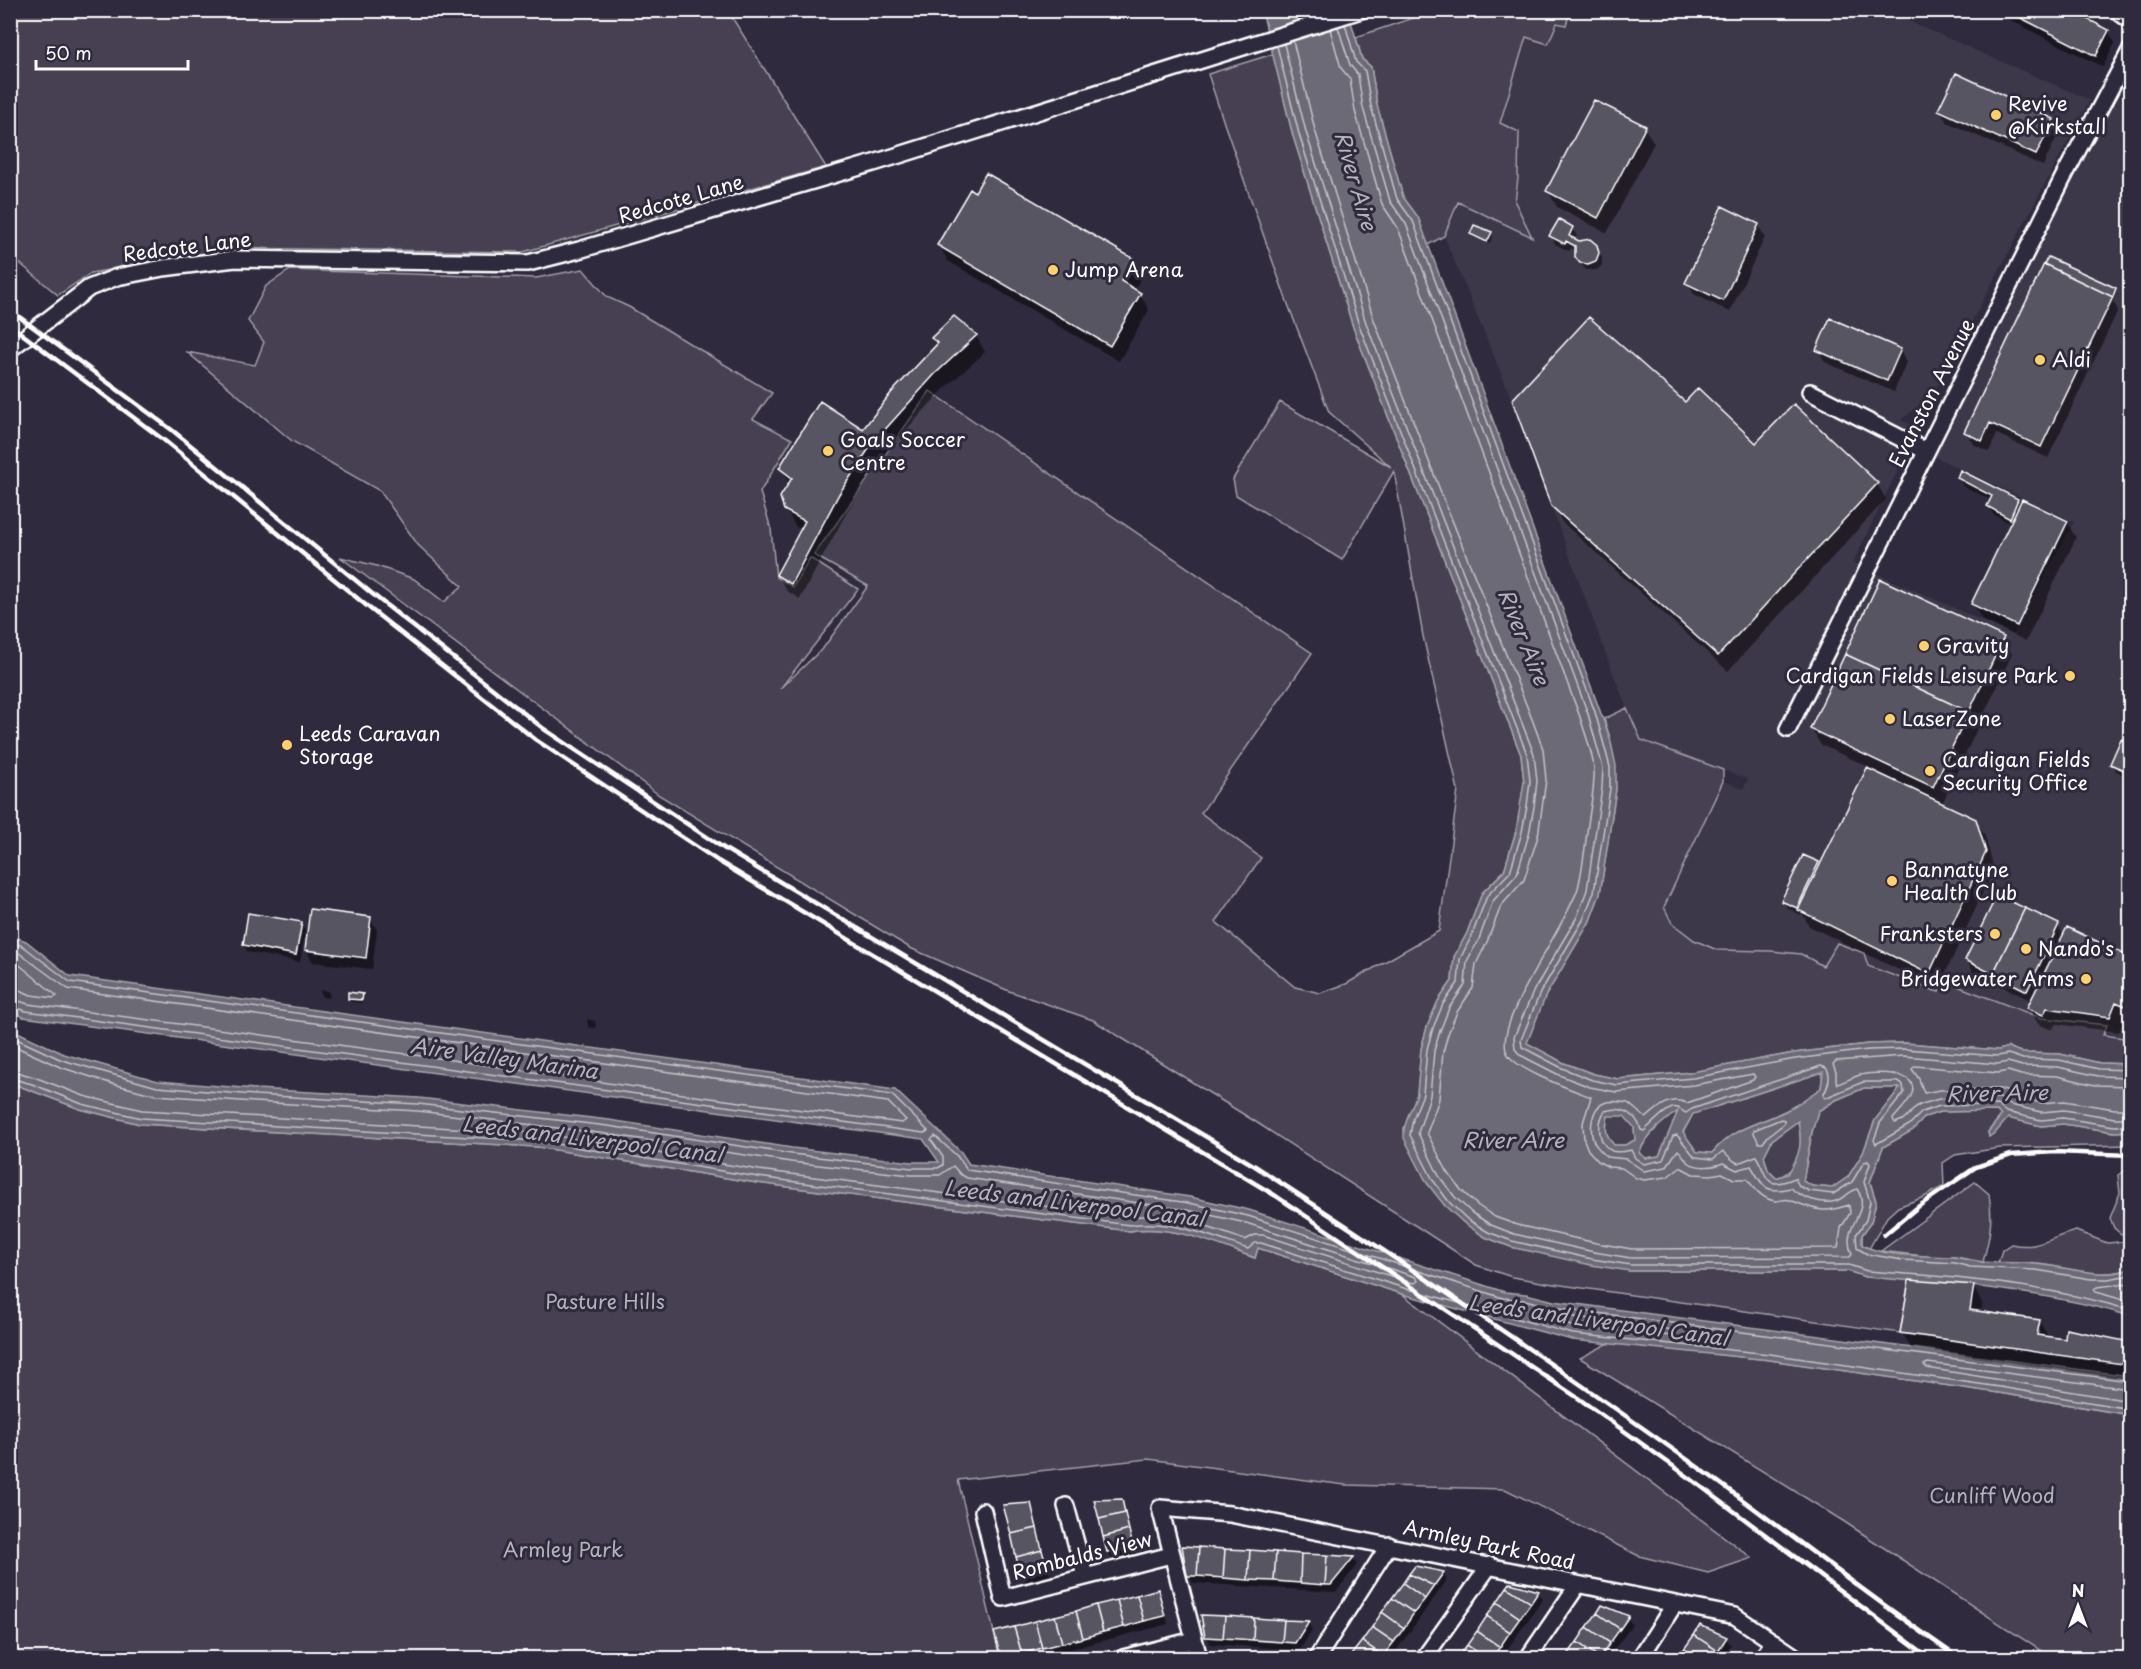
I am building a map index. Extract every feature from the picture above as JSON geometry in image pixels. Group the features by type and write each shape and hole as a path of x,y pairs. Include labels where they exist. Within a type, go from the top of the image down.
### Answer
{"main road":[{"path":"2123,10 2130,15"}],"street":[{"name":"Redcote Lane","path":"10,349 89,288 117,277 163,268 235,259 528,263 851,171 1361,10"},
{"name":"Evanston Avenue","path":"1788,729 1926,451 2123,74 2130,51"},
{"path":"1810,392 1926,451"},
{"path":"1066,1506 1085,1576"},
{"name":"Armley Park Road","path":"1172,1555 1160,1508 1230,1514 1490,1565 1577,1586 1735,1616 1797,1659"},
{"name":"Rombalds View","path":"983,1511 1003,1598 1172,1555"},
{"path":"1317,1659 1389,1545"},
{"path":"1172,1555 1199,1659"},
{"path":"1424,1659 1490,1565"},
{"path":"1528,1659 1577,1586"},
{"path":"1640,1659 1674,1605"},
{"path":"1123,1659 1194,1640"},
{"path":"1762,1659 1774,1642"}],"shaded area":[{"path":"1570,11 1885,11 2090,100 1933,394 1901,420 1918,428 1853,563 2013,634 2074,522 1935,457 2094,131 2130,84 2130,1039 2103,1035 2106,1025 2041,1018 1944,981 1939,992 1868,965 1837,943 1823,966 1771,951 1717,950 1694,940 1672,923 1664,907 1723,781 1743,789 1748,779 1641,740 1612,671 1512,400 1444,236 1458,201 1531,236 1515,202 1518,178 1499,123 1526,37 1557,23 1566,24"}],"green space":[{"path":"10,11 728,11 826,167 523,252 235,248 91,273 58,295 11,256"},
{"path":"1434,11 1570,11 1566,25 1557,23 1548,44 1526,37 1500,123 1519,132 1515,202 1532,237 1458,202 1444,236 1428,245 1418,217 1403,197 1377,105 1371,67 1362,59 1356,37"},
{"path":"1273,54 1293,136 1353,327 1521,755 1524,782 1521,805 1504,871 1482,893 1467,933 1454,957 1452,981 1438,1001 1421,1049 1417,1094 1404,1129 1427,1183 1464,1223 1485,1237 1511,1247 1630,1271 1848,1271 1865,1277 1909,1280 1900,1333 1547,1283 1512,1277 1476,1265 1259,1124 1093,1020 1009,991 910,948 659,795 340,557 377,566 414,579 444,602 462,586 418,545 380,491 292,441 187,352 255,365 264,342 248,321 266,286 290,270 536,278 583,269 607,297 629,307 772,393 753,419 792,439 760,492 771,529 776,577 793,587 810,558 858,589 780,689 824,647 868,586 814,555 930,391 1312,653 1201,813 1261,858 1216,922 1295,987 1320,993 1346,984 1439,931 1458,790 1423,636 1394,471 1342,560 1236,495 1233,479 1280,402 1391,467 1329,412 1286,299 1208,74"},
{"path":"1627,708 1641,740 1723,770 1723,781 1664,907 1672,923 1694,940 1717,950 1801,954 1823,966 1837,943 1864,953 1868,966 1935,991 1939,992 1944,981 2041,1018 2107,1025 2103,1035 2130,1039 2130,1064 2100,1063 2060,1054 2023,1053 2008,1047 1999,1050 1904,1043 1868,1044 1794,1053 1692,1072 1618,1079 1594,1074 1564,1063 1526,1043 1546,995 1589,923 1600,894 1616,789 1610,738 1604,719"},
{"path":"1823,1072 1821,1088 1789,1109 1739,1131 1712,1153 1697,1152 1683,1133 1693,1114"},
{"path":"11,1083 80,1109 140,1124 537,1147 757,1183 1130,1231 1162,1230 1209,1241 1255,1258 1258,1248 1402,1294 1752,1558 1708,1573 1639,1556 1505,1489 1345,1485 1148,1459 958,1480 1000,1658 11,1658"},
{"path":"1864,1088 1900,1088 1875,1120 1863,1153 1848,1177 1832,1188 1812,1186 1803,1182 1818,1111"},
{"path":"1679,1110 1659,1156 1646,1158 1639,1153 1656,1128"},
{"path":"1997,1111 2001,1116 1988,1132 1989,1136 1996,1132 2007,1118 2041,1126 2063,1124 2114,1132 2130,1131 2130,1145 2000,1148 1955,1155 1943,1163 1944,1186 1898,1207 1887,1217 1869,1249 1862,1245 1862,1235 1871,1222 1876,1201 1870,1182 1883,1147 1913,1130 1925,1117 1940,1112"},
{"path":"1608,1115 1624,1115 1634,1127 1635,1140 1625,1145 1614,1145 1606,1131"},
{"path":"1798,1121 1800,1147 1796,1163 1785,1174 1776,1178 1768,1170 1764,1156 1772,1140"},
{"path":"2130,1167 2130,1231 2121,1234 2114,1228 2110,1218 2120,1193 2118,1175"},
{"path":"1975,1182 1989,1194 1991,1212 1983,1262 1955,1257 1881,1251"},
{"path":"2076,1231 2107,1243 2130,1241 2130,1269 2095,1273 2031,1263 1998,1263 2002,1250 2011,1244 2037,1244"},
{"name":"Cunliff Wood","path":"1609,1343 1770,1360 1999,1393 2130,1415 2130,1658 2052,1658 1843,1521 1580,1358"}],"water":[{"name":"River Aire","path":"1262,11 1348,11 1362,59 1371,67 1377,105 1403,197 1418,217 1610,738 1616,766 1616,789 1600,894 1589,923 1546,995 1527,1043 1564,1063 1594,1074 1618,1079 1692,1072 1794,1053 1868,1044 1904,1043 1999,1050 2008,1047 2023,1053 2060,1054 2100,1063 2130,1064 2130,1131 2115,1132 2063,1124 2041,1126 2008,1118 1989,1137 1988,1132 2001,1116 1997,1111 1940,1112 1925,1117 1913,1130 1883,1147 1870,1182 1876,1202 1871,1222 1862,1235 1862,1245 1895,1254 1953,1257 1980,1262 2047,1265 2095,1273 2130,1269 2130,1316 2032,1294 1865,1277 1848,1271 1630,1271 1591,1265 1511,1247 1485,1237 1445,1206 1427,1183 1404,1138 1404,1129 1417,1094 1421,1049 1438,1001 1452,981 1454,957 1467,933 1482,893 1504,871 1516,831 1524,782 1521,755 1353,327 1293,136","holes":["1823,1072 1821,1088 1789,1109 1739,1131 1712,1153 1697,1152 1683,1132 1693,1114","1864,1088 1900,1088 1875,1120 1863,1153 1848,1177 1832,1188 1812,1186 1803,1181 1818,1111","1678,1111 1659,1156 1646,1158 1639,1153 1650,1135","1608,1116 1624,1116 1634,1127 1635,1140 1625,1145 1614,1145 1607,1135","1798,1121 1799,1149 1788,1174 1776,1178 1768,1170 1764,1156 1772,1140"]},
{"path":"15,937 26,941 70,976 895,1090 961,1152 969,1164 1190,1197 1249,1210 1505,1292 1526,1294 1554,1301 2130,1376 2130,1415 1999,1393 1770,1360 1572,1340 1402,1294 1258,1248 1255,1258 1209,1241 1162,1230 1130,1231 757,1183 537,1147 140,1124 80,1109 11,1083 11,1029 64,1054 158,1081 419,1098 609,1120 792,1148 912,1162 939,1162 923,1139 23,1017 11,1010 11,940"}],"building":[{"path":"2005,10 2070,10 2109,30 2096,56"},
{"name":"Revive @Kirkstall","path":"1956,73 2054,119 2036,155 1938,110"},
{"path":"1594,100 1646,126 1598,218 1546,191"},
{"name":"Jump Arena","path":"986,173 1134,259 1121,281 1141,293 1110,346 937,245 970,189 975,192"},
{"path":"1722,206 1759,224 1723,301 1685,283"},
{"path":"1559,219 1573,227 1569,236 1579,241 1590,239 1597,245 1599,253 1596,261 1588,264 1580,263 1575,257 1575,246 1549,236"},
{"path":"1474,225 1492,232 1487,242 1470,234"},
{"path":"2048,257 2116,288 2113,297 2044,264"},
{"name":"Aldi","path":"2044,264 2113,297 2041,447 1990,423 1982,441 1964,432"},
{"name":"Goals Soccer Centre","path":"954,316 977,335 935,374 872,444 839,494 791,584 776,575 805,521 784,510 780,497 792,478 779,468 820,401 863,429 891,393 938,343 931,338"},
{"path":"1589,317 1685,402 1698,388 1756,443 1794,404 1878,483 1718,656 1551,506 1512,400"},
{"path":"1830,318 1901,349 1887,381 1816,350"},
{"path":"1960,470 2018,499 2010,519 1987,506 1992,496 1957,478"},
{"path":"2022,499 2068,521 2017,626 1971,604"},
{"name":"Gravity","path":"1880,579 2004,637 1969,712 1845,654"},
{"name":"LaserZone","path":"1845,654 1969,712 1933,787 1810,729"},
{"path":"2121,739 2130,744 2130,762 2126,771 2110,764"},
{"name":"Bannatyne Health Club","path":"1867,768 1976,819 1986,852 1929,974 1798,910"},
{"path":"1803,855 1819,862 1797,908 1781,901"},
{"name":"Franksters","path":"1997,895 2025,908 1993,974 1965,960"},
{"name":"Nando's","path":"2025,908 2059,924 2027,991 1993,974"},
{"path":"310,909 371,917 366,958 305,950"},
{"path":"248,913 302,922 296,955 243,945"},
{"name":"Bridgewater Arms","path":"2067,927 2130,957 2130,1008 2116,1002 2110,1017 2047,1008 2043,1015 2027,1008"},
{"path":"348,992 363,994 362,1000 348,999"},
{"path":"1909,1280 1974,1285 1970,1310 2040,1320 2037,1335 2065,1339 2066,1329 2130,1342 2130,1365 1900,1333"},
{"path":"1122,1499 1125,1513 1099,1519 1094,1500"},
{"path":"1031,1503 1037,1528 1011,1534 1003,1505"},
{"path":"1125,1513 1129,1530 1103,1537 1099,1519"},
{"path":"1037,1528 1042,1550 1016,1557 1011,1534"},
{"path":"1129,1530 1133,1546 1107,1552 1103,1537"},
{"path":"1182,1546 1199,1547 1197,1576 1187,1576"},
{"path":"1199,1547 1225,1549 1223,1578 1197,1576"},
{"path":"1225,1549 1250,1550 1248,1580 1223,1578"},
{"path":"1042,1550 1047,1568 1021,1574 1016,1557"},
{"path":"1250,1550 1276,1552 1274,1581 1248,1580"},
{"path":"1276,1552 1301,1554 1300,1583 1274,1581"},
{"path":"1301,1554 1327,1555 1325,1585 1300,1583"},
{"path":"1327,1555 1354,1557 1331,1585 1325,1585"},
{"path":"1415,1566 1444,1572 1434,1586 1409,1574"},
{"path":"1409,1574 1434,1586 1425,1599 1403,1583"},
{"path":"1403,1583 1425,1599 1414,1613 1392,1598"},
{"path":"1510,1583 1539,1591 1531,1603 1507,1587"},
{"path":"1507,1587 1531,1603 1520,1618 1497,1602"},
{"path":"1158,1589 1165,1616 1144,1621 1137,1595"},
{"path":"1137,1595 1144,1621 1124,1627 1117,1600"},
{"path":"1392,1598 1414,1613 1404,1628 1382,1612"},
{"path":"1117,1600 1124,1627 1103,1632 1096,1605"},
{"path":"1497,1602 1520,1618 1510,1632 1487,1616"},
{"path":"1096,1605 1103,1632 1083,1638 1076,1611"},
{"path":"1602,1605 1629,1616 1620,1629 1597,1613"},
{"path":"1076,1611 1083,1638 1062,1643 1055,1616"},
{"path":"1382,1612 1404,1628 1394,1642 1372,1627"},
{"path":"1597,1613 1620,1629 1610,1643 1587,1627"},
{"path":"1201,1615 1225,1616 1223,1638 1205,1637"},
{"path":"1055,1616 1062,1643 1042,1648 1035,1621"},
{"path":"1225,1616 1254,1618 1253,1640 1223,1638"},
{"path":"1487,1616 1510,1632 1500,1647 1477,1631"},
{"path":"1254,1618 1284,1620 1282,1642 1253,1640"},
{"path":"1284,1620 1309,1621 1295,1643 1282,1642"},
{"path":"1035,1621 1042,1648 1022,1654 1014,1627"},
{"path":"1700,1625 1727,1637 1718,1651 1694,1635"},
{"path":"1014,1627 1022,1654 1001,1658 994,1632"},
{"path":"1372,1627 1394,1642 1383,1656 1362,1641"},
{"path":"1587,1627 1610,1643 1600,1658 1577,1642"},
{"path":"1477,1631 1500,1647 1492,1658 1486,1658 1467,1645"},
{"path":"1694,1635 1718,1651 1713,1658 1698,1658 1684,1649"},
{"path":"1362,1641 1383,1656 1382,1658 1355,1658 1351,1655"},
{"path":"1577,1642 1600,1658 1567,1656"},
{"path":"1467,1645 1486,1658 1457,1658"},
{"path":"1684,1649 1698,1658 1677,1658"}],"railway":[{"path":"10,310 172,430 381,601 544,729 725,849 1255,1166 1311,1202 1477,1313 1641,1427 1959,1658"},
{"path":"10,325 165,441 373,611 536,740 718,861 1276,1196 1578,1398 1687,1476 1930,1658"},
{"path":"1884,1235 1919,1206 1976,1167 2011,1155 2055,1152 2130,1155"}],"place":[{"name":"Revive @Kirkstall","path":"1996,115"},
{"name":"Jump Arena","path":"1053,270"},
{"name":"Aldi","path":"2040,360"},
{"name":"Goals Soccer Centre","path":"828,451"},
{"name":"Gravity","path":"1924,646"},
{"name":"Cardigan Fields Leisure Park","path":"2070,676"},
{"name":"LaserZone","path":"1890,719"},
{"name":"Leeds Caravan Storage","path":"287,745"},
{"name":"Cardigan Fields Security Office","path":"1930,771"},
{"name":"Bannatyne Health Club","path":"1892,881"},
{"name":"Franksters","path":"1995,934"},
{"name":"Nando's","path":"2026,949"},
{"name":"Bridgewater Arms","path":"2086,979"}],"water label":[{"name":"Aire Valley Marina","path":"504,1059"},
{"name":"Leeds and Liverpool Canal","path":"592,1140"},
{"name":"Leeds and Liverpool Canal","path":"1074,1204"},
{"name":"Leeds and Liverpool Canal","path":"1598,1321"}],"park label":[{"name":"Pasture Hills","path":"605,1302"},
{"name":"Armley Park","path":"563,1550"}]}
